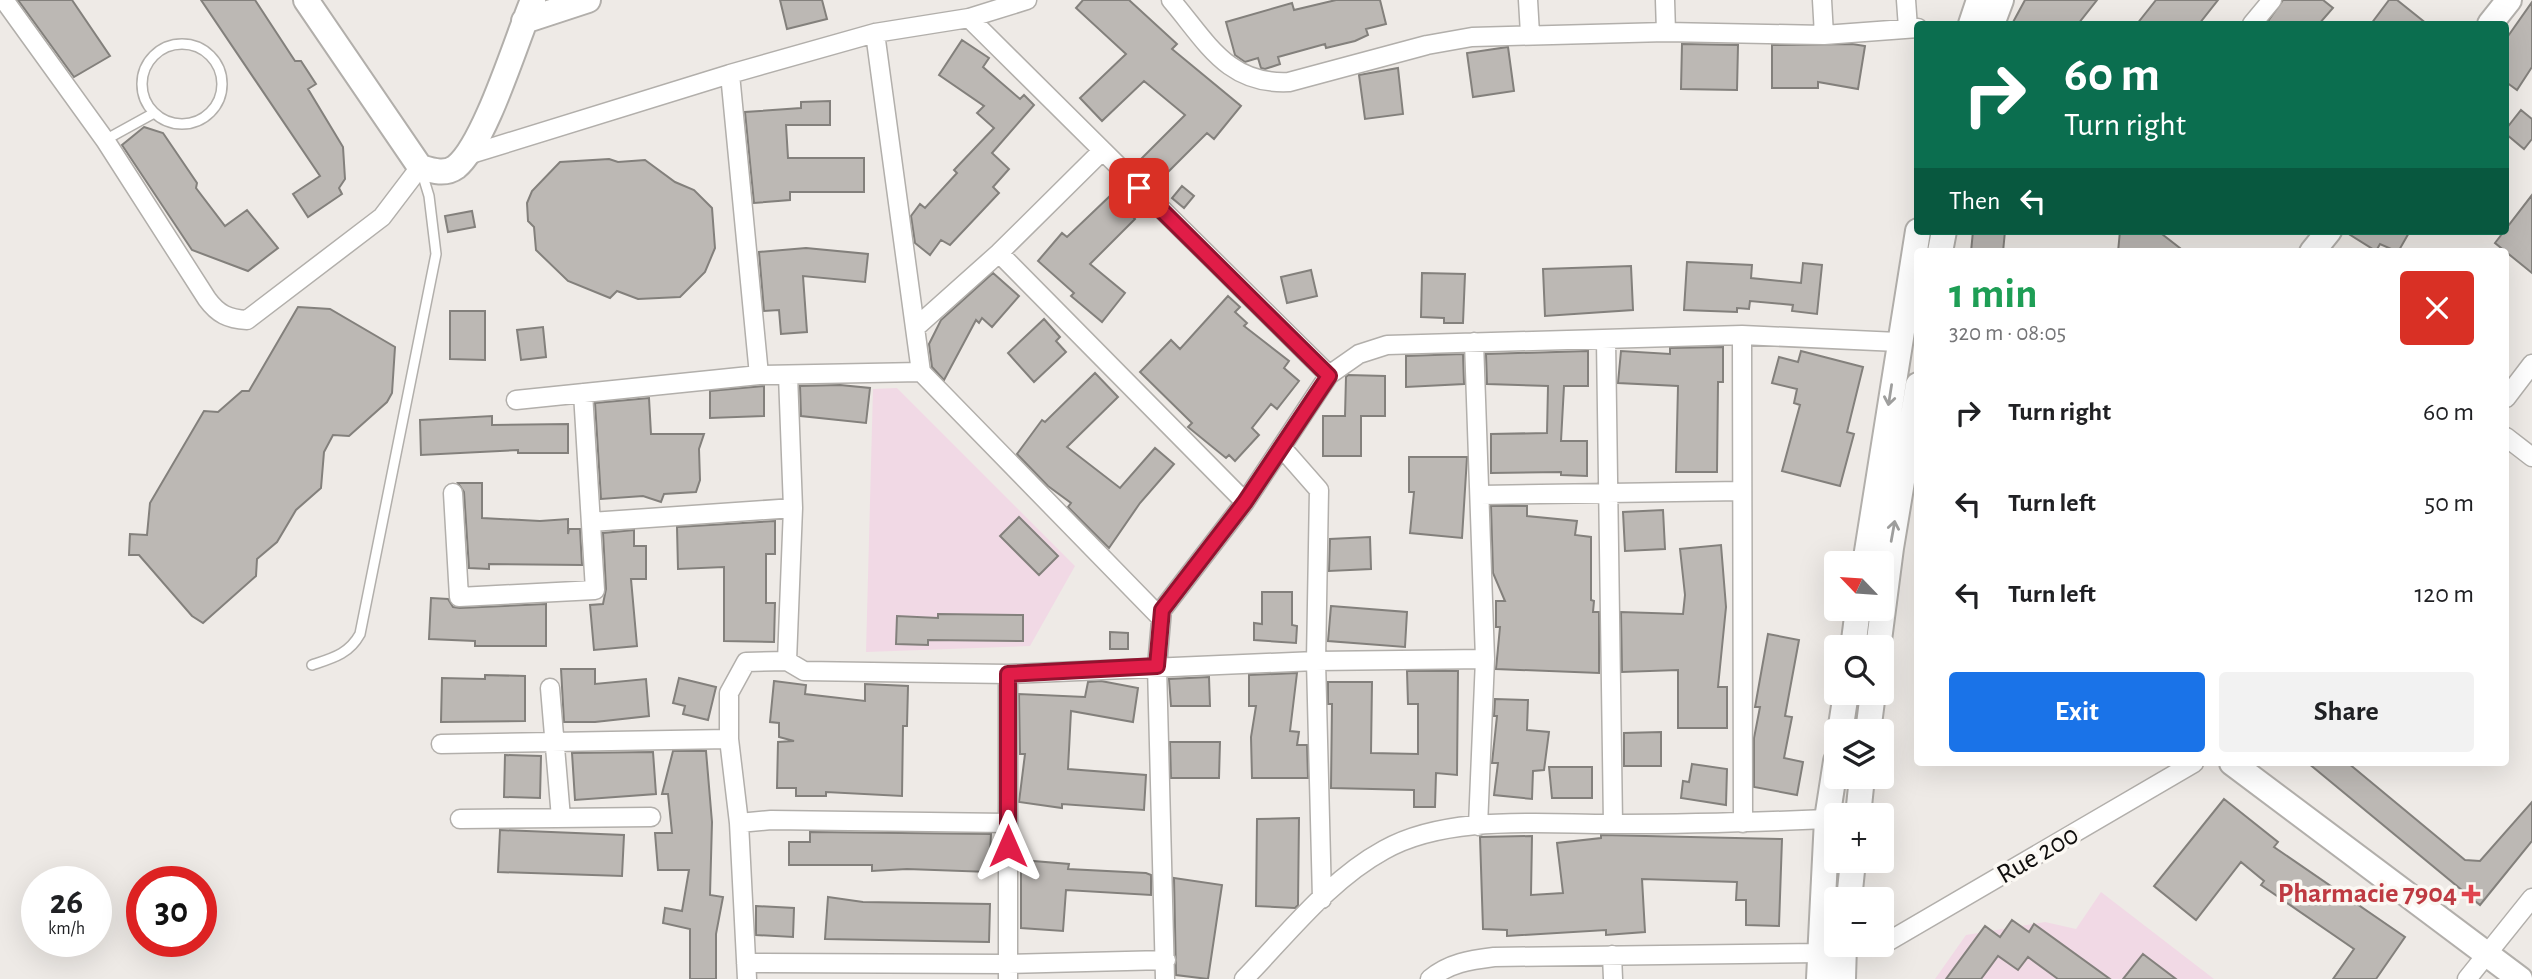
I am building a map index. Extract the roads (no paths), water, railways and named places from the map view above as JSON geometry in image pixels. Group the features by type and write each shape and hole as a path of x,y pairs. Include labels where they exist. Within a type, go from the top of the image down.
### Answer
{"main road":[{"path":"306,0 420,167 439,173 454,168 468,155 529,10 588,0"},
{"path":"1972,21 1979,0"},
{"path":"1993,21 2001,0"},
{"path":"2492,21 2509,0"},
{"path":"1867,551 1914,253"},
{"path":"1880,635 1914,409"},
{"path":"2236,766 2520,979"},
{"path":"1819,979 1824,869"},
{"path":"1843,979 1848,957"}],"street":[{"path":"4,0 105,141 207,299 216,311 233,319 247,320 382,217 420,167"},
{"path":"468,155 730,74 875,33 969,18 1027,0"},
{"path":"1171,0 1226,65 1247,79 1268,83 1289,82 1427,45 1472,37 1666,32 1824,35 1913,28 1906,0"},
{"path":"1528,0 1530,34"},
{"path":"1665,0 1666,32"},
{"path":"1822,0 1824,35"},
{"path":"2254,21 2272,0"},
{"path":"969,18 1329,376"},
{"path":"875,33 920,372 1159,616"},
{"path":"730,74 759,375"},
{"path":"915,328 999,253 1101,151"},
{"path":"999,253 1245,502"},
{"path":"1165,979 1157,666 1159,616 1283,449 1329,376 1359,354 1387,345 1742,335 1898,342"},
{"path":"1742,335 1743,823"},
{"path":"1606,340 1613,824"},
{"path":"1474,342 1485,659 1478,826"},
{"path":"2509,394 2532,364"},
{"path":"516,400 759,375 920,372"},
{"path":"788,375 793,508 788,661"},
{"path":"453,494 459,597 595,590 583,393"},
{"path":"2509,439 2532,457"},
{"path":"1283,449 1319,490 1316,661 1322,899"},
{"path":"1481,495 1742,491"},
{"path":"592,522 793,508"},
{"path":"1166,960 1008,971 747,971 739,823 729,739 729,694 746,663 788,661 804,671 1008,674 1316,661 1485,659"},
{"path":"1008,674 1008,971"},
{"path":"550,688 561,818"},
{"path":"441,744 729,739"},
{"name":"Rue 200","path":"1894,938 2189,766"},
{"path":"460,819 651,817"},
{"path":"1244,979 1322,899 1361,864 1412,838 1478,826 1743,823 1824,818"},
{"path":"739,823 771,820 1008,823"},
{"path":"2468,979 2532,898"},
{"path":"1430,979 1440,970 1463,961 1494,957 1824,952"},
{"path":"1612,955 1613,979"}],"lane":[{"path":"181,44 205,52 220,74 222,87 212,111 190,124 164,120 153,113 142,89 143,76 156,54 181,44"},
{"path":"105,141 153,113"},
{"path":"312,665 337,657 352,648 360,634 436,254 429,196 420,167"}],"place":[{"name":"Pharmacie 7904","path":"2471,894"}]}
